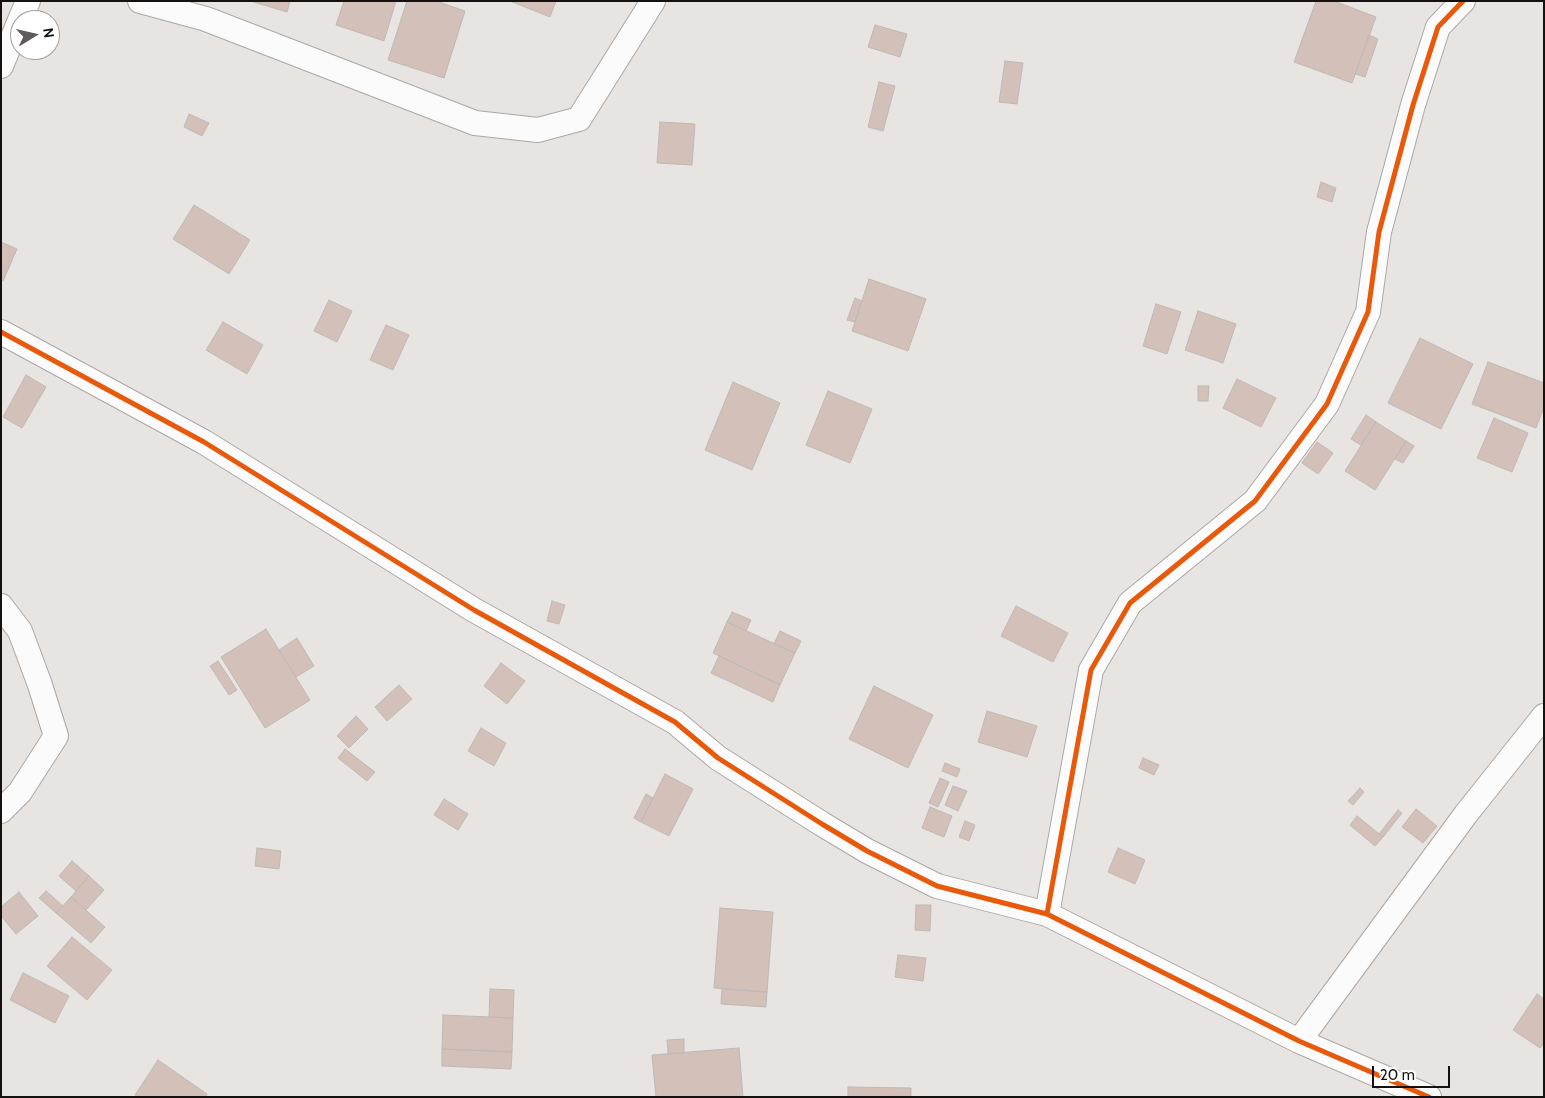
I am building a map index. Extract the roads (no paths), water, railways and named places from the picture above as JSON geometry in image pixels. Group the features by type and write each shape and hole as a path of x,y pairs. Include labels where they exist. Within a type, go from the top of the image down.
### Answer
{"street":[{"path":"140,1 206,20 474,124 538,130 579,119 653,1"},
{"path":"1047,914 1091,670 1130,603 1254,501 1327,404 1368,312 1379,232 1413,105 1438,28 1463,1"},
{"path":"1,66 10,44"},
{"path":"1,332 204,442 474,610 675,722 718,758 867,851 936,886 1047,914 1298,1042 1429,1097"},
{"path":"1,606 20,630 56,736 20,792 1,811"},
{"path":"1298,1042 1466,814 1544,716"}]}
